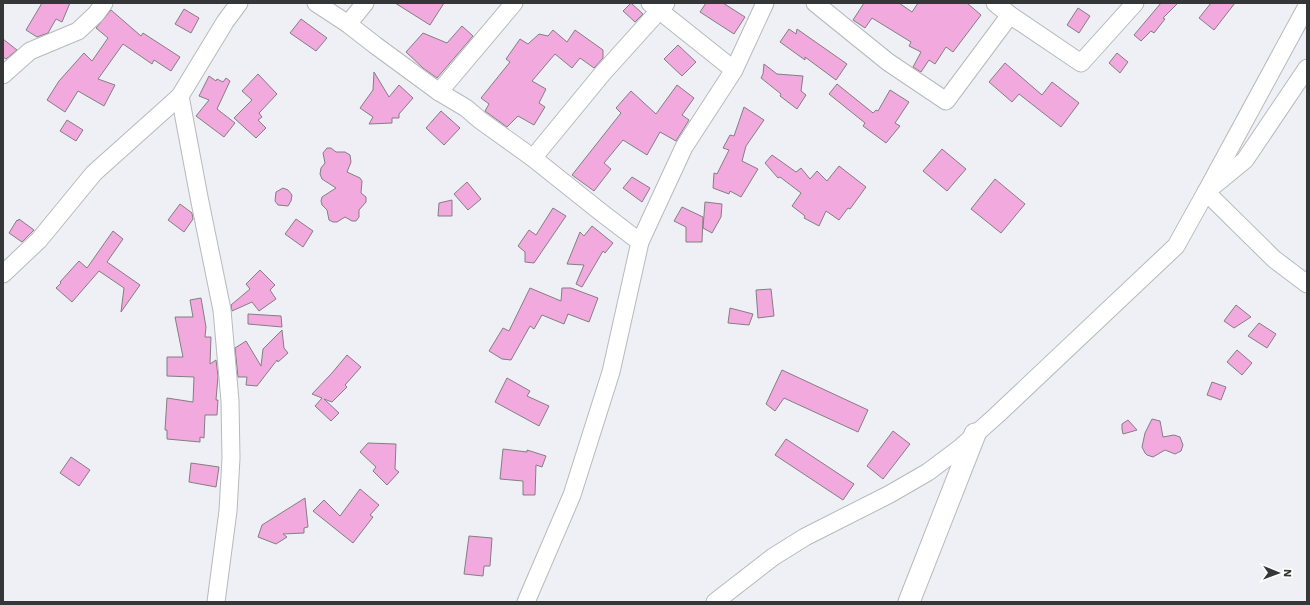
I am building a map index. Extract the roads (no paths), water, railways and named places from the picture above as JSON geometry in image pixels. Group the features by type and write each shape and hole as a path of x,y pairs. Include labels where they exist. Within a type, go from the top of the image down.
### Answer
{"street":[{"path":"3,75 30,51 78,31 96,14 104,3"},
{"path":"3,274 39,240 94,173 180,96 225,22 239,3"},
{"path":"316,3 348,24 375,46 439,92 466,108 480,120 533,158 602,214 640,242"},
{"path":"348,24 365,3"},
{"path":"439,92 514,3"},
{"path":"526,602 575,488 611,372 640,242 684,147 734,70 764,3"},
{"path":"815,3 888,62 946,101 1010,15"},
{"path":"995,3 1010,15 1081,63 1135,3"},
{"path":"533,158 658,5 734,70"},
{"path":"715,602 773,557 805,537 890,494 928,472 960,448 1176,246 1307,6"},
{"path":"1206,192 1245,160 1307,68"},
{"path":"180,96 222,310 230,401 231,458 228,511 216,602"},
{"path":"1206,192 1274,259 1307,284"},
{"path":"909,602 975,434"}]}
